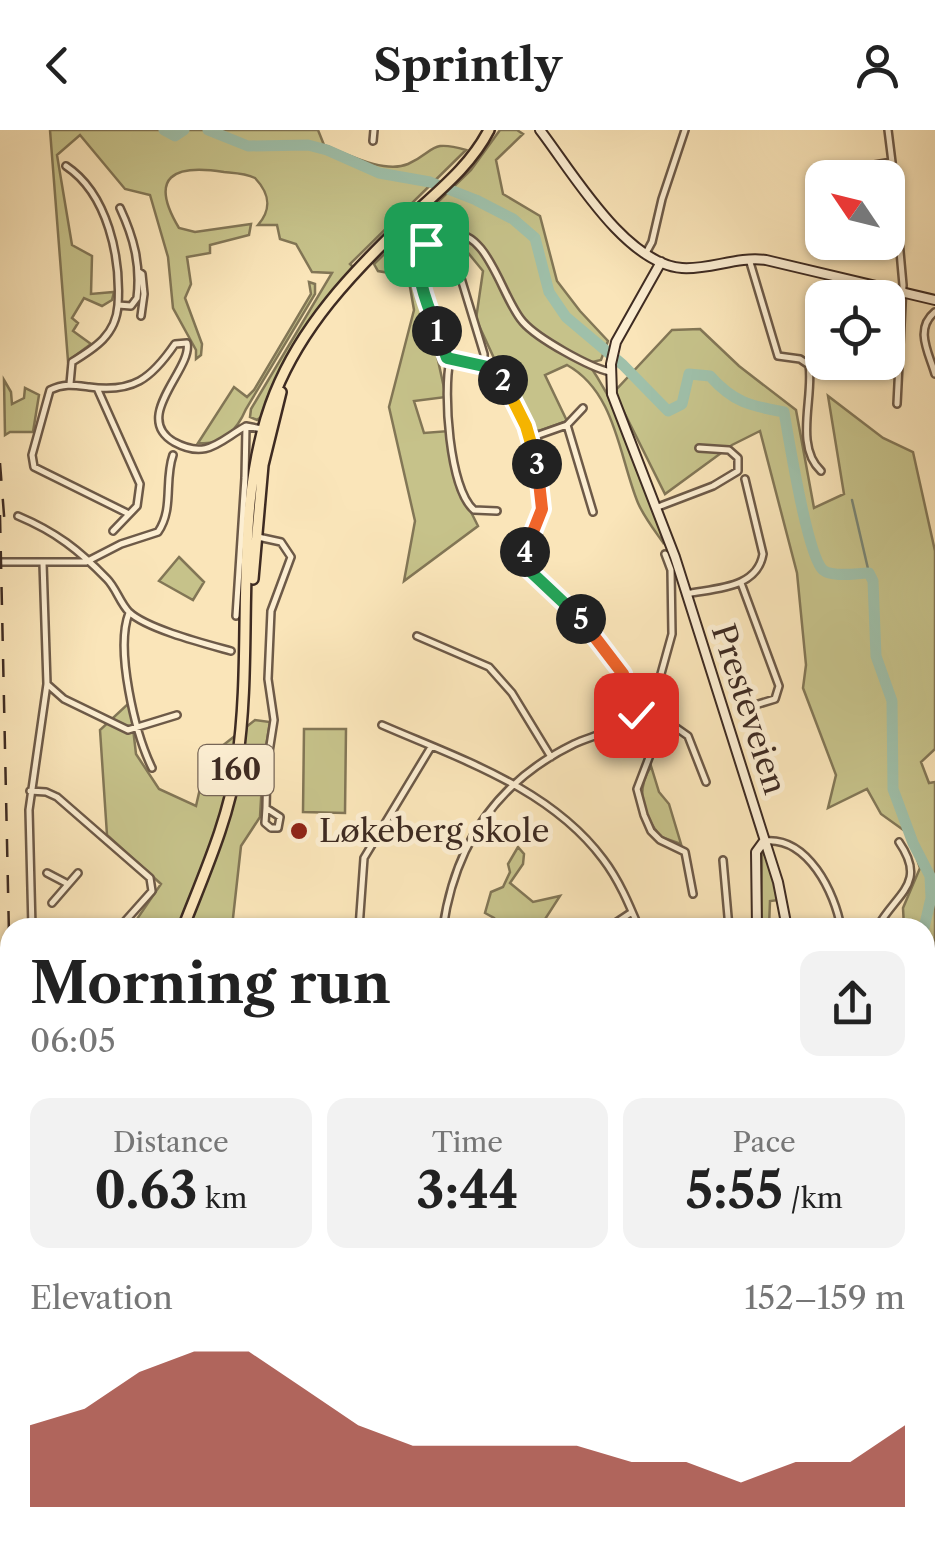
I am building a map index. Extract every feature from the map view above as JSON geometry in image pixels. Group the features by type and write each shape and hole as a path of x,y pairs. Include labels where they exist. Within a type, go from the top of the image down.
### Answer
{"main road":[{"name":"160","path":"187,918 231,797 240,744 254,479 288,370 314,323 341,287 466,164 489,130"},
{"path":"543,130 602,214 661,262 687,268 749,258 851,280"},
{"path":"610,376 620,334 661,262"},
{"path":"905,293 935,300"},
{"name":"Presteveien","path":"610,376 618,415 658,508 686,594 778,882 786,918"},
{"path":"757,918 756,852 764,841"}],"street":[{"path":"373,141 374,130"},
{"path":"646,253 686,130"},
{"path":"888,130 892,160"},
{"path":"66,166 91,193 105,219 117,270 118,305 116,318 98,348 72,362 70,384"},
{"path":"118,305 135,302 139,272 134,241 120,208"},
{"path":"497,510 474,510 462,493 450,433 450,360 442,349 418,263 426,244 434,237 456,233 477,244 528,327 610,376"},
{"path":"749,258 778,356 800,359 809,365 810,453 821,471"},
{"path":"139,272 144,294 141,316"},
{"path":"460,275 484,365"},
{"path":"935,312 927,320 924,337 935,374"},
{"path":"129,514 58,482 32,463 47,395 54,387 132,386 150,377 175,344 187,342 188,354 170,384 161,410 160,420 168,438 184,446 211,449 246,426 267,431"},
{"path":"450,360 484,365 507,385 530,438 541,482 542,509 524,561 594,632 614,659 629,690 632,715 650,755 637,788 644,815 660,840 685,852 693,894"},
{"path":"897,404 898,380"},
{"path":"97,388 140,484 137,506 113,531"},
{"path":"530,438 567,425 583,408"},
{"path":"567,425 593,512"},
{"path":"236,616 246,426"},
{"path":"658,508 713,486 738,471 738,458 728,450 699,448"},
{"path":"0,562 86,562 160,528 168,511 167,480 173,454"},
{"path":"686,594 742,583 760,566 763,554 745,479"},
{"path":"18,516 78,549 86,562 106,578 130,613 186,638 231,651"},
{"path":"253,536 281,542 291,557 271,611 268,679 274,720 266,808"},
{"path":"651,710 671,646 671,570 665,554"},
{"path":"32,918 30,792 47,684 43,563"},
{"path":"742,583 779,686 775,699 742,709"},
{"path":"130,613 124,636 136,726 152,768"},
{"path":"417,636 489,667 512,692 551,756"},
{"path":"47,684 64,698 126,729 177,714"},
{"path":"445,918 462,852 514,784 551,756 632,715 651,710 688,736 706,782"},
{"path":"382,725 514,784 558,815 595,848 635,918"},
{"path":"360,918 364,858 432,746"},
{"path":"30,792 57,797 150,878 152,891 128,918"},
{"path":"764,841 774,840 792,847 818,872 834,896 839,918"},
{"path":"884,918 910,884 910,858 899,842"},
{"path":"723,860 729,918"},
{"path":"47,873 68,884"},
{"path":"52,902 78,874"},
{"path":"623,918 632,912"}],"shaded area":[{"path":"50,130 318,130 324,145 388,167 408,164 438,146 466,150 350,264 353,267 300,337 266,413 257,420 250,417 251,409 332,273 312,272 296,244 280,239 277,225 258,225 267,202 255,178 206,170 180,172 166,185 170,210 179,228 195,232 251,224 249,235 210,245 210,253 187,257 191,284 185,298 202,344 201,355 196,359 196,350 173,308 168,257 150,195 125,189 80,135 57,155 72,245 92,256 91,294 114,292 112,300 102,306 84,298 72,318 78,323 73,331 91,344 68,361"},
{"path":"500,130 523,134 496,160 503,194 540,216 557,281 608,341 601,360 588,363 613,404 633,450 664,544 638,503 606,408 596,391 567,365 545,375 567,421 539,431 522,420 536,464 536,477 524,449 521,427 522,419 476,319 483,271 460,243 423,251 417,264 446,397 414,401 424,433 449,431 467,504 478,526 404,581 415,521 389,407 414,310 410,287 401,275 378,271 374,264 471,170"},
{"path":"309,282 315,284 315,294 238,424 221,439 198,443 234,387 247,397 254,390 311,294"},
{"path":"700,329 739,366 796,410 814,508 844,494 828,396 883,438 913,452 935,551 935,749 921,762 929,783 935,782 935,918 904,918 903,908 920,868 909,834 881,814 867,789 828,808 836,775 803,688 806,665 797,573 760,431 732,445 665,494 614,392 672,330"},
{"path":"4,380 12,404 24,398 25,388 39,395 33,432 5,435"},
{"path":"179,557 204,582 193,600 159,581"},
{"path":"130,702 136,754 159,789 196,806 207,758 255,720 270,722 260,817 241,846 233,918 138,918 161,884 107,835 100,730"},
{"path":"304,729 346,729 345,813 303,812"},
{"path":"651,766 659,792 669,804 681,844 661,837 645,811 643,785"},
{"path":"518,847 524,854 523,864 510,883 533,902 560,896 546,918 494,918 485,913 491,892 503,887 510,872 508,864"},
{"path":"762,854 766,855 779,900 770,901 769,918 761,918"}],"waterway":[{"path":"164,130 175,136 184,130"},
{"path":"208,130 248,146 308,145 379,173 430,182 476,200 513,219 535,238 549,292 566,317 623,365 668,411 682,404 689,374 710,376 743,402 784,412 799,496 817,560 827,572 869,573 873,581 876,656 892,701 893,789 930,876 926,918"},
{"path":"852,500 869,573"}],"railway":[{"path":"0,463 5,528"},
{"path":"0,515 9,918"}],"place":[{"name":"Løkeberg skole","path":"299,831"}],"route":[{"path":"426,244 418,263 419,273 444,356 494,370 507,385 526,426 541,482 542,509 524,554 525,565 604,645 626,681 628,714 636,715"}]}
